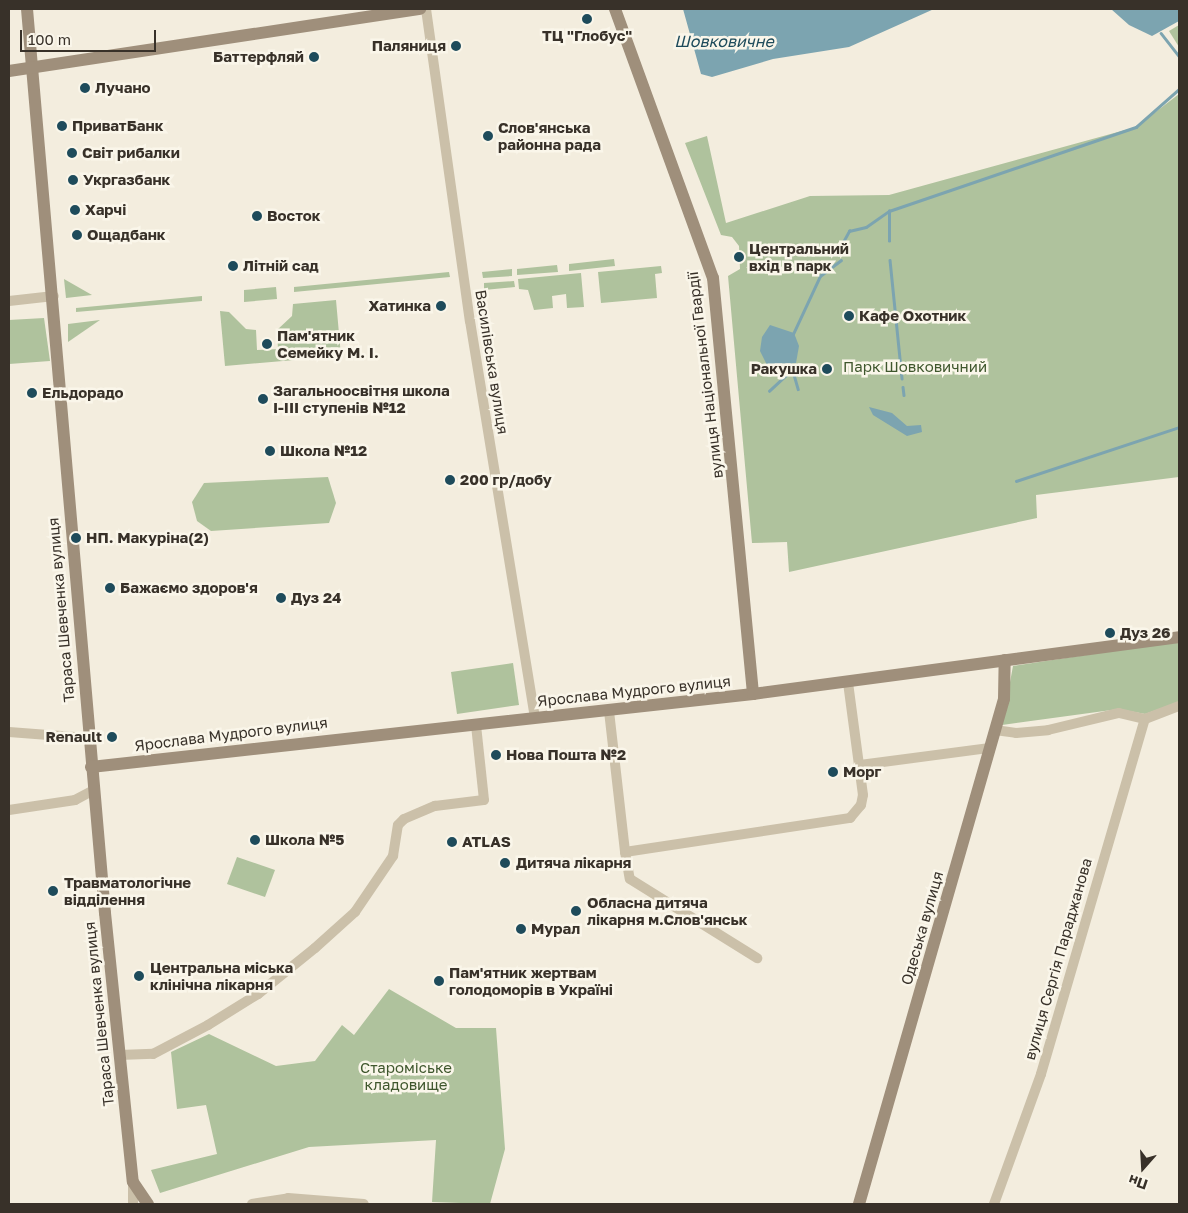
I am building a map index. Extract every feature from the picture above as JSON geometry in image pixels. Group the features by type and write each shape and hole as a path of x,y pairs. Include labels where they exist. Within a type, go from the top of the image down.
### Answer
{"street":[{"name":"Тараса Шевченка вулиця","path":"27,9 31,68 54,296 88,738 119,1054 133,1182 148,1204"},
{"path":"9,71 420,9"},
{"name":"Василівська вулиця","path":"426,9 470,321 535,718"},
{"name":"вулиця Національної Гвардії","path":"615,9 713,278 753,694"},
{"path":"9,301 54,296"},
{"name":"Ярослава Мудрого вулиця","path":"91,767 753,694 1179,637"},
{"name":"Одеська вулиця","path":"860,1204 1004,699 1005,660"},
{"path":"625,852 850,818 861,805 860,765 848,682"},
{"path":"995,730 1016,733 1048,730 1119,713 1144,719 1179,706"},
{"path":"609,711 625,852 630,880 757,958"},
{"name":"вулиця Сергія Параджанова","path":"994,1204 1044,1065 1144,719"},
{"path":"119,1054 153,1054 258,994 355,912 393,856 398,825 409,816 458,800 484,800 476,725"},
{"path":"9,732 88,738"},
{"path":"860,765 990,748"},
{"path":"9,810 75,800 94,790"},
{"path":"133,1182 133,1204"},
{"path":"252,1204 288,1198 364,1204"}],"green space":[{"path":"1179,25 1179,47 1169,31"},
{"name":"Парк Шовковичний","path":"1179,94 1179,477 1036,495 1037,518 789,572 787,542 752,543 728,276 740,269 739,246 732,237 721,235 685,143 707,136 726,223 810,196 889,195 1136,127"},
{"path":"614,259 615,266 569,271 569,264"},
{"path":"557,265 558,272 517,275 517,269"},
{"path":"661,266 662,273 655,274 657,298 601,303 598,272"},
{"path":"512,269 512,276 483,278 482,272"},
{"path":"449,272 450,277 294,292 294,287"},
{"path":"581,273 584,307 567,308 566,294 552,296 553,308 534,310 528,290 519,289 518,279"},
{"path":"64,279 92,295 66,298"},
{"path":"514,281 515,287 484,290 484,283"},
{"path":"276,287 277,299 244,302 244,290"},
{"path":"202,296 202,301 76,312 76,308"},
{"path":"336,300 341,356 225,366 220,311 229,312 246,329 256,330 257,350 278,349 277,330 292,316 293,304"},
{"path":"44,318 50,361 9,364 9,320"},
{"path":"100,320 68,342 68,324"},
{"path":"328,477 336,503 329,523 211,531 197,521 192,502 204,483"},
{"path":"1179,641 1179,702 1145,714 1119,709 1002,725 1013,666"},
{"path":"513,663 519,705 457,714 451,672"},
{"path":"237,857 275,870 265,897 227,884"},
{"name":"Староміське кладовище","path":"389,989 456,1028 496,1028 505,1149 490,1204 432,1202 436,1140 309,1147 160,1193 151,1170 217,1154 206,1105 177,1109 171,1052 209,1034 276,1066 315,1061 342,1025 354,1035"}],"water":[{"name":"Шовковичне","path":"683,9 934,9 849,47 773,59 712,77 701,74"},
{"path":"1111,9 1179,9 1179,21 1152,36 1129,25"},
{"path":"770,325 794,333 799,346 796,363 767,365 760,351 762,337"},
{"path":"869,407 892,413 907,426 921,425 922,432 907,436 873,415"}],"waterway":[{"path":"1161,33 1179,56"},
{"path":"843,242 849,231 866,227 889,211 1136,127 1179,89"},
{"path":"889,211 889,241"},
{"path":"793,334 820,276 841,260"},
{"path":"890,260 902,378"},
{"path":"791,364 798,389"},
{"path":"769,391 793,369"},
{"path":"903,387 904,395"},
{"path":"1016,481 1179,427"}],"place":[{"name":"ТЦ \"Глобус\"","path":"587,19"},
{"name":"Паляниця","path":"456,46"},
{"name":"Баттерфляй","path":"314,57"},
{"name":"Лучано","path":"85,88"},
{"name":"ПриватБанк","path":"62,126"},
{"name":"Слов'янська районна рада","path":"488,136"},
{"name":"Світ рибалки","path":"72,153"},
{"name":"Укргазбанк","path":"73,180"},
{"name":"Харчі","path":"75,210"},
{"name":"Восток","path":"257,216"},
{"name":"Ощадбанк","path":"77,235"},
{"name":"Центральний вхід в парк","path":"739,257"},
{"name":"Літній сад","path":"233,266"},
{"name":"Хатинка","path":"441,306"},
{"name":"Кафе Охотник","path":"849,316"},
{"name":"Пам'ятник Семейку М. І.","path":"267,344"},
{"name":"Ракушка","path":"827,369"},
{"name":"Ельдорадо","path":"32,393"},
{"name":"Загальноосвітня школа І-ІІІ ступенів №12","path":"263,399"},
{"name":"Школа №12","path":"270,451"},
{"name":"200 гр/добу","path":"450,480"},
{"name":"НП. Макуріна(2)","path":"76,538"},
{"name":"Бажаємо здоров'я","path":"110,588"},
{"name":"Дуз 24","path":"281,598"},
{"name":"Дуз 26","path":"1110,633"},
{"name":"Renault","path":"112,737"},
{"name":"Нова Пошта №2","path":"496,755"},
{"name":"Морг","path":"833,772"},
{"name":"Школа №5","path":"255,840"},
{"name":"ATLAS","path":"452,842"},
{"name":"Дитяча лікарня","path":"505,863"},
{"name":"Травматологічне відділення","path":"53,891"},
{"name":"Обласна дитяча лікарня м.Слов'янськ","path":"576,911"},
{"name":"Мурал","path":"521,929"},
{"name":"Центральна міська клінічна лікарня","path":"139,976"},
{"name":"Пам'ятник жертвам голодоморів в Україні","path":"439,981"}]}
